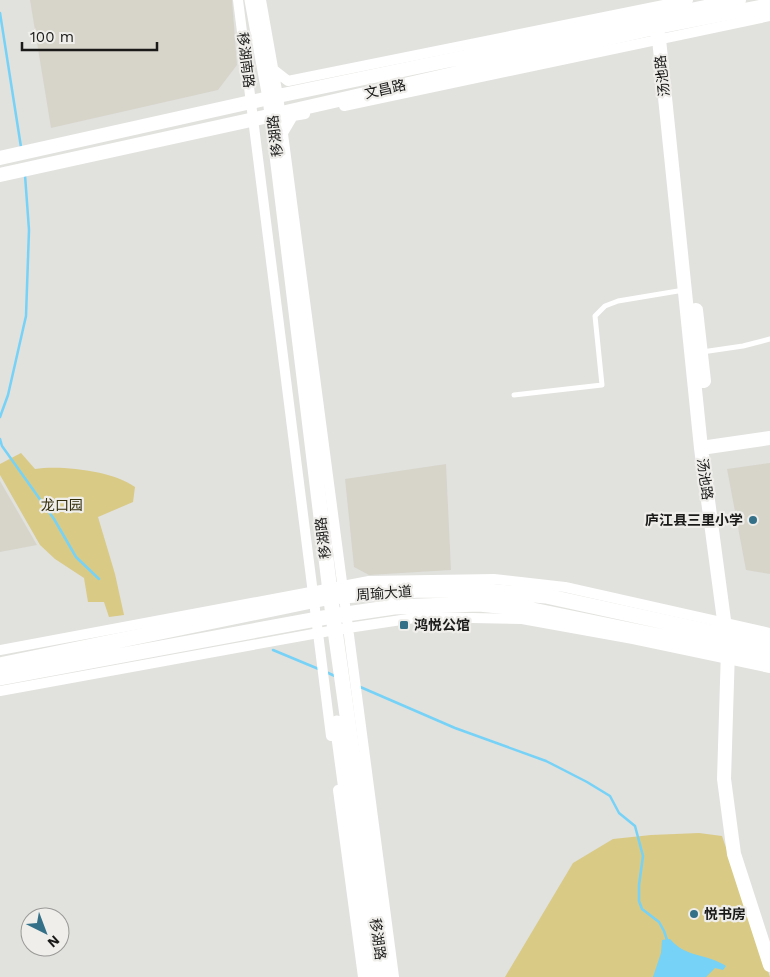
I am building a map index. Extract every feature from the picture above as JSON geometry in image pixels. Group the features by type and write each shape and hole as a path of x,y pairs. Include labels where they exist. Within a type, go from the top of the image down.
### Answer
{"main road":[{"name":"移湖南路","path":"245,0 266,99"},
{"name":"移湖南路","path":"252,0 266,99"},
{"name":"移湖路","path":"266,99 338,677 384,977"},
{"name":"周瑜大道","path":"0,664 327,593 419,590 488,591 546,596 730,642 770,659"},
{"name":"周瑜大道","path":"0,678 331,624 394,607 480,604 528,609 730,642 770,645"},
{"name":"移湖路","path":"338,677 371,977"}],"street":[{"name":"移湖南路","path":"238,0 266,99"},
{"name":"移湖南路","path":"261,0 274,70 266,99"},
{"path":"274,70 288,81 688,0"},
{"name":"文昌路","path":"0,175 660,27 738,0"},
{"name":"文昌路","path":"0,158 266,99 770,5"},
{"path":"283,133 293,116 660,27 770,16"},
{"name":"汤池路","path":"660,27 685,290 730,642 731,777 741,852 770,944"},
{"name":"汤池路","path":"660,27 701,352 705,447"},
{"name":"移湖路","path":"267,116 283,133 327,593"},
{"path":"705,447 770,438"},
{"path":"0,650 327,593"},
{"path":"0,691 331,624"},
{"name":"移湖路","path":"331,624 338,677 363,977"},
{"path":"730,642 770,633"},
{"path":"730,642 770,668"},
{"name":"汤池路","path":"730,642 724,779 734,854 770,965"},
{"name":"移湖路","path":"338,677 394,977"}],"lane":[{"path":"514,395 602,385 595,316 605,306 618,301 685,290"},
{"path":"701,352 770,340"}],"shaded area":[{"path":"30,0 232,0 237,65 218,90 51,128"},
{"name":"庐江县三里小学","path":"770,463 770,574 746,570 727,469"},
{"path":"446,464 451,570 369,575 354,567 345,479"},
{"path":"0,481 37,545 0,552"}],"green space":[{"name":"龙口园","path":"21,453 35,469 59,468 101,473 125,481 135,487 133,502 98,517 115,574 124,615 109,617 104,602 88,602 84,578 55,559 40,545 0,475 0,464"},
{"path":"699,833 722,836 770,977 505,977 573,863 613,839"}],"water":[{"path":"670,939 676,945 689,952 726,966 723,970 715,968 706,977 653,977 661,953 662,940"}],"waterway":[{"path":"0,13 21,147"},
{"path":"0,417 8,395 26,316 29,230 25,175"},
{"path":"0,439 2,446 54,519 76,557 99,579"},
{"path":"273,650 321,670"},
{"path":"326,672 337,677"},
{"path":"358,686 455,728 546,761 610,796 619,813 635,826 643,856 639,901 642,909 659,922 668,943"}],"place":[{"name":"庐江县三里小学","path":"753,520"},
{"name":"鸿悦公馆","path":"404,625"},
{"name":"悦书房","path":"694,914"}]}
